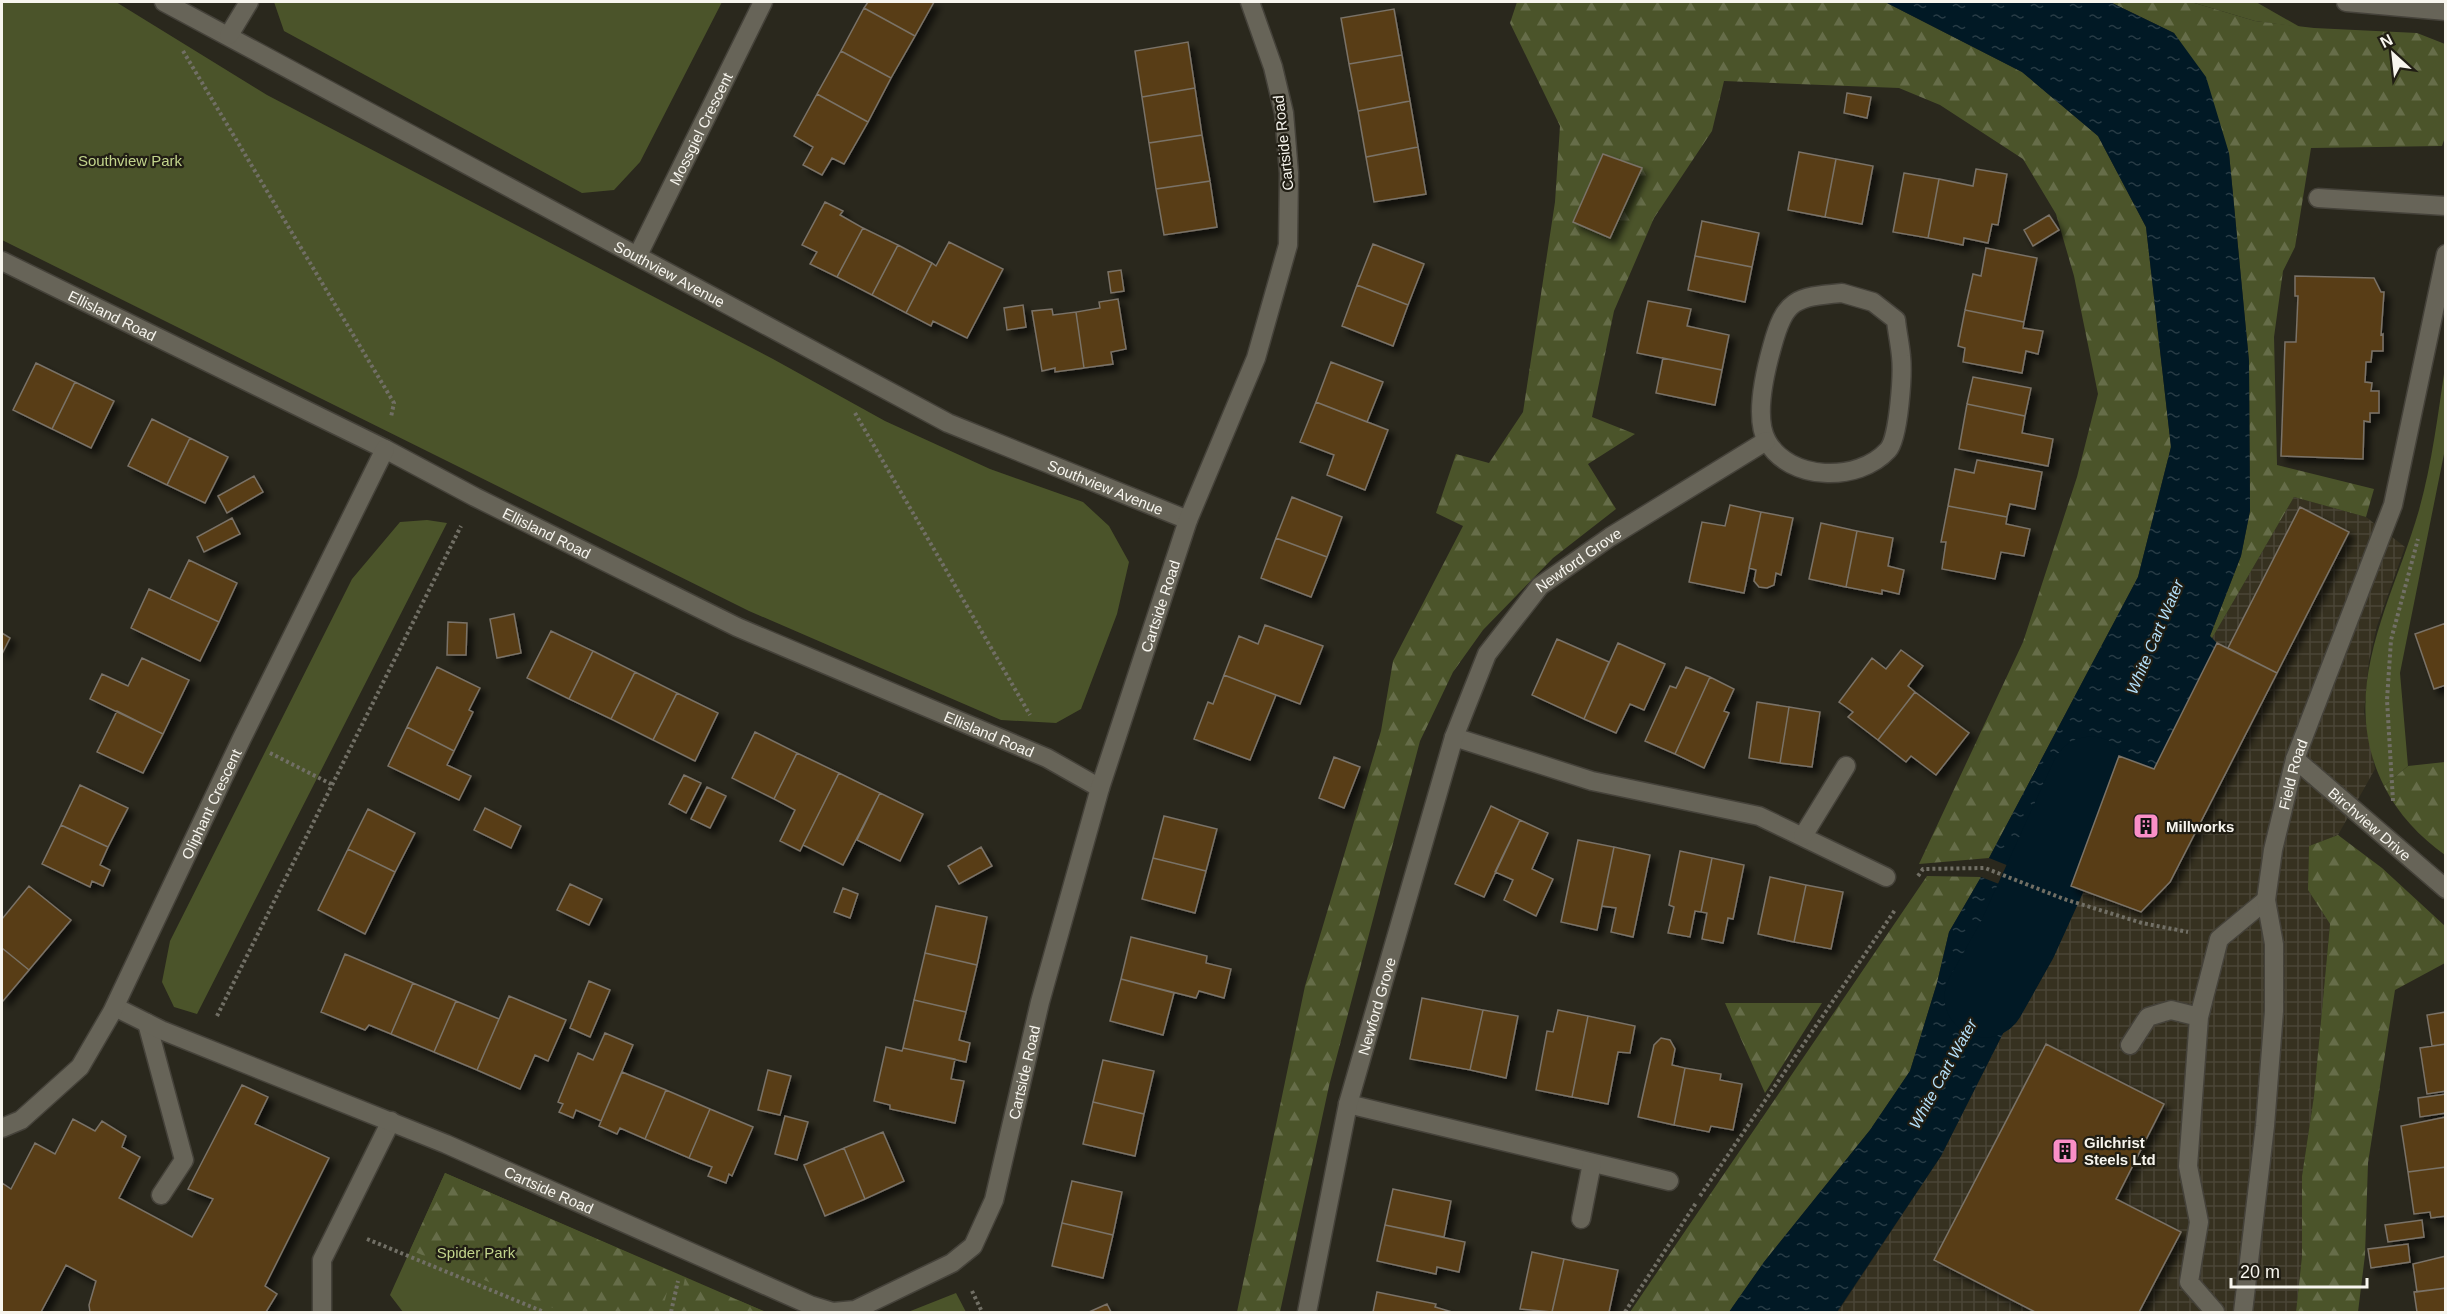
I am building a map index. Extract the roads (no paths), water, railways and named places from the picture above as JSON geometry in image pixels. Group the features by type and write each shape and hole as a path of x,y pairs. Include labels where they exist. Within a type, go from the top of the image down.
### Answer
{"street":[{"name":"Southview Avenue","path":"164,2 948,423 1188,520"},
{"path":"229,35 249,2"},
{"name":"Mossgiel Crescent","path":"638,255 763,2"},
{"name":"Cartside Road","path":"115,1007 202,1047 390,1121 810,1305 833,1312 855,1310 952,1263 973,1246 994,1200 1040,1002 1100,788 1188,520 1256,358 1288,245 1289,173 1284,113 1273,67 1250,2"},
{"path":"2346,2 2445,11"},
{"path":"2318,198 2445,206"},
{"name":"Field Road","path":"2243,1312 2265,1126 2274,1011 2274,944 2266,900 2272,850 2295,759 2393,505 2445,258"},
{"name":"Ellisland Road","path":"2,261 385,449 475,497 736,627 1047,758 1100,788"},
{"path":"1842,293 1873,302 1896,320 1901,357 1895,431 1888,450 1862,467 1838,474 1811,473 1783,459 1766,441 1760,406 1767,363 1780,317 1795,302 1811,296 1842,293"},
{"name":"Newford Grove","path":"1307,1312 1348,1104 1454,737 1487,654 1540,586 1610,537 1766,441"},
{"name":"Oliphant Crescent","path":"2,1128 21,1120 80,1067 115,1007 242,738 385,449"},
{"path":"1454,737 1592,781 1759,816 1886,877"},
{"name":"Birchview Drive","path":"2295,759 2445,889"},
{"path":"1803,836 1846,766"},
{"path":"2215,1312 2189,1282 2199,1222 2188,1166 2199,1017 2219,939 2266,900"},
{"path":"2130,1045 2148,1017 2171,1010 2199,1017"},
{"path":"147,1023 184,1160 161,1195"},
{"path":"1348,1104 1669,1180"},
{"path":"322,1312 322,1260 390,1121"},
{"path":"1581,1219 1592,1163"}],"water":[{"path":"1885,2 2110,2 2174,33 2206,77 2229,153 2249,361 2250,511 2241,556 2210,636 2217,643 2154,769 2119,756 2071,886 2067,889 1989,858 2138,577 2171,447 2146,227 2098,136 2022,72"},
{"path":"1981,877 2061,908 2028,984 1941,1156 1837,1312 1729,1312 1764,1262 1870,1130 1910,1071 1937,983 1949,932"}],"waterway":[{"name":"White Cart Water","path":"1985,997 2017,940 2091,777"}],"place":[{"name":"Millworks","path":"2146,826"},
{"name":"Gilchrist Steels Ltd","path":"2065,1151"}],"park label":[{"name":"Southview Park","path":"130,160"},
{"name":"Spider Park","path":"476,1252"}]}
